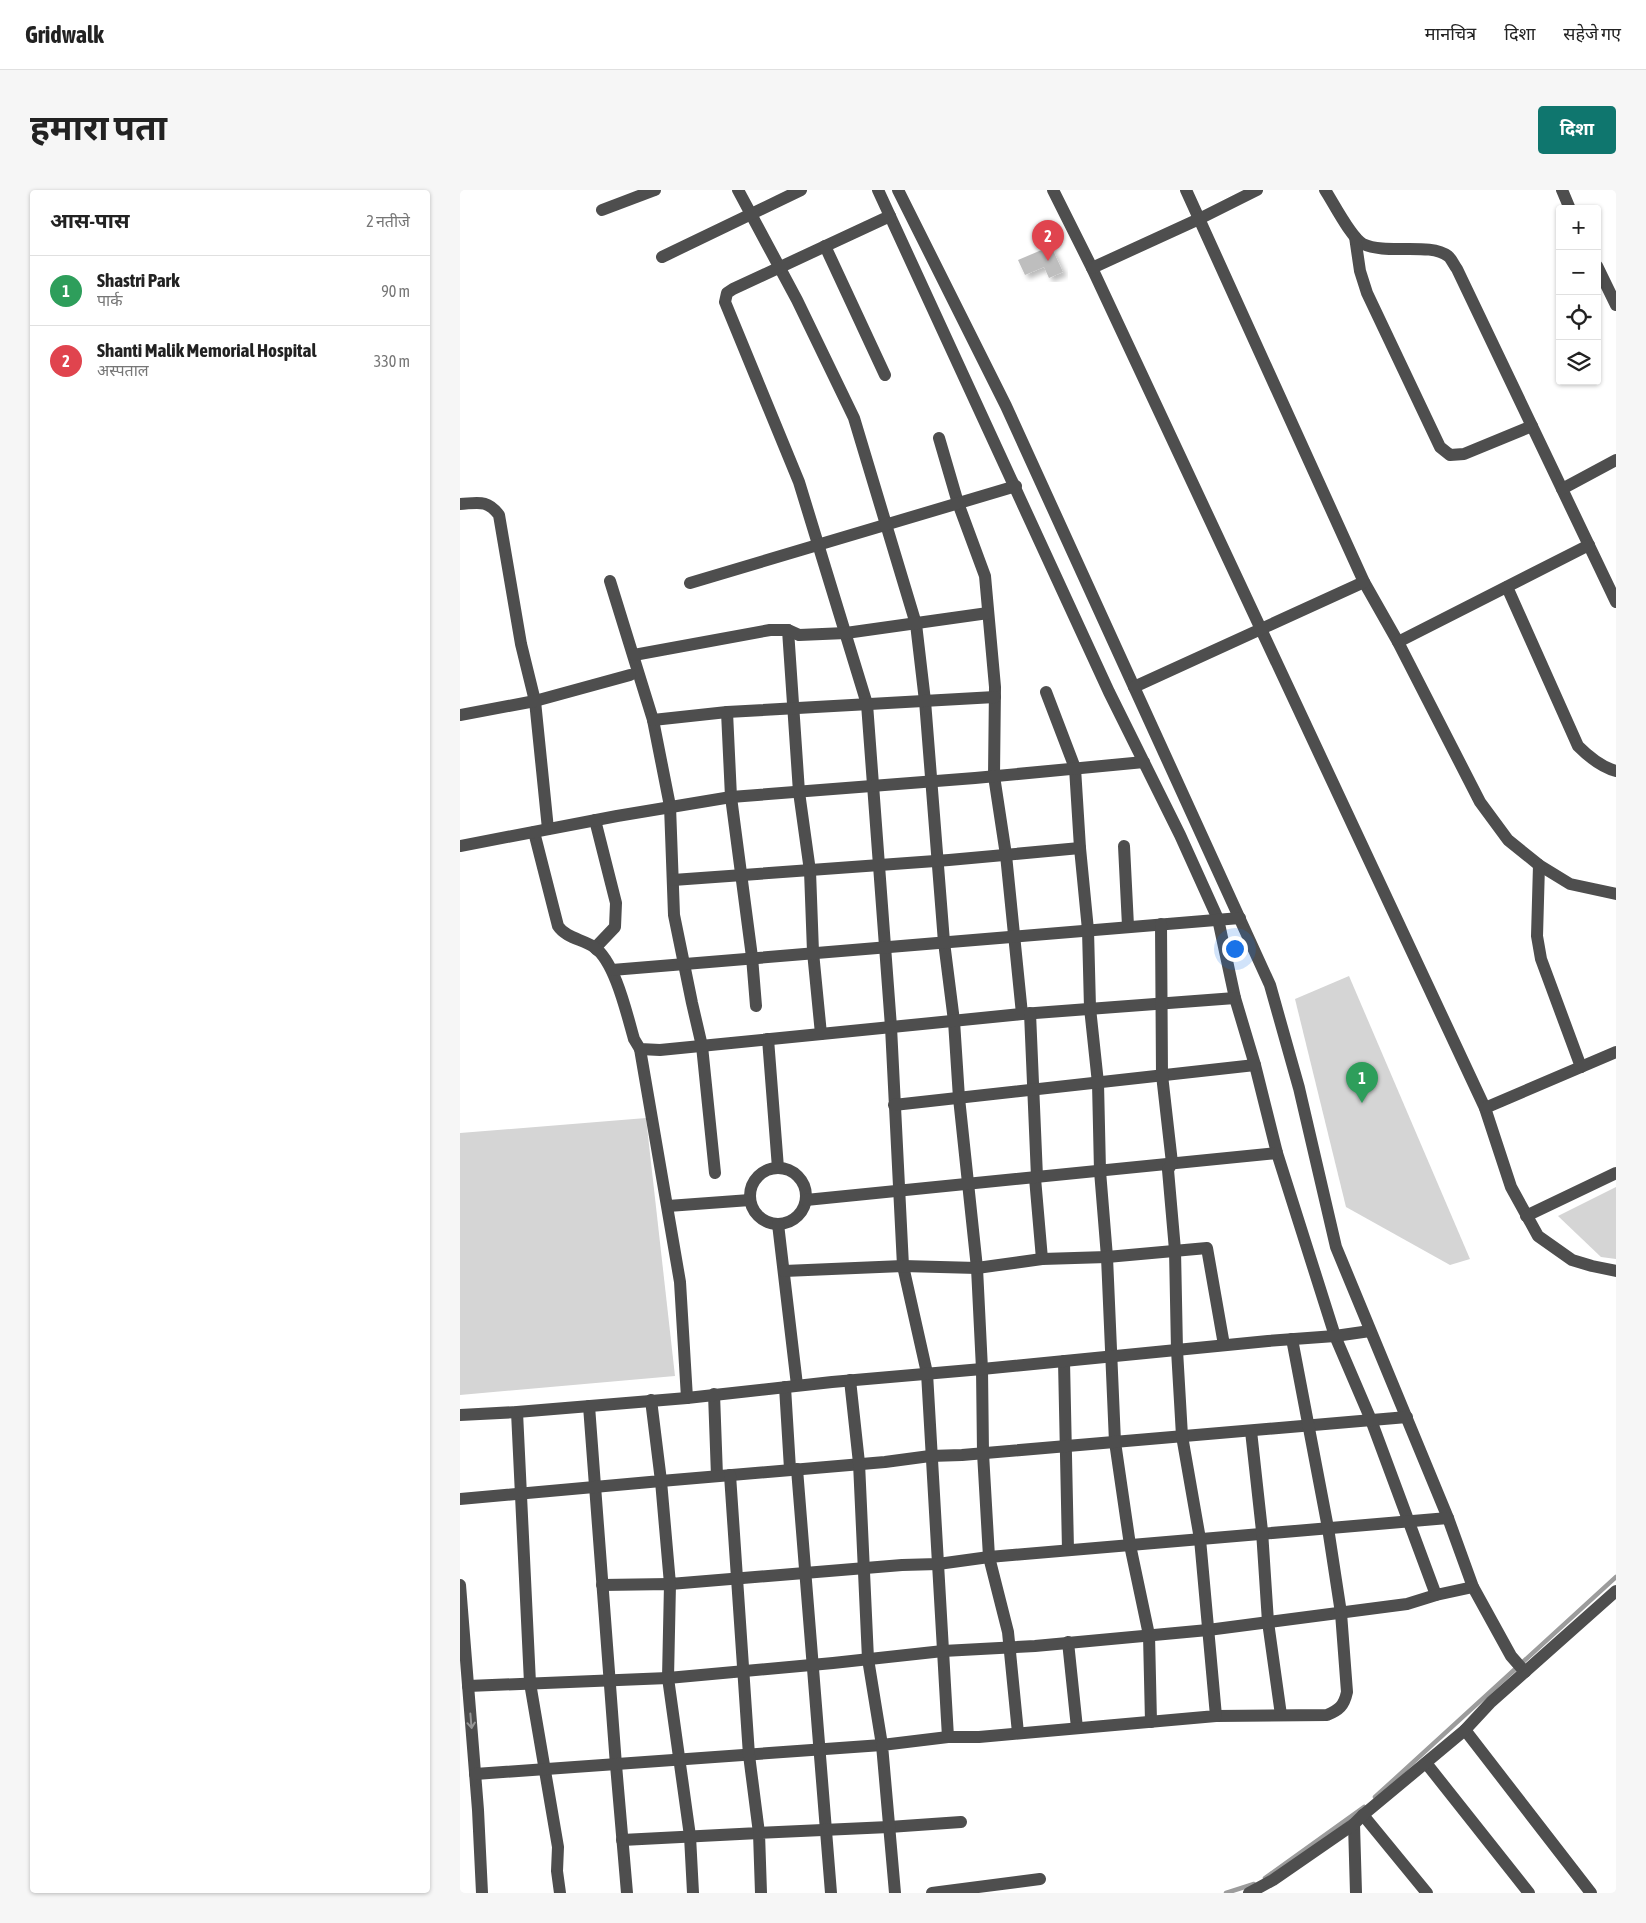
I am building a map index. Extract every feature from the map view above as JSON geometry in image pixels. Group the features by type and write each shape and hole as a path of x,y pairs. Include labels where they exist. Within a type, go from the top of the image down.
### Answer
{"street":[{"path":"602,210 655,190"},
{"path":"738,190 780,267 854,418 916,624 925,701 944,942 954,1021 959,1098 977,1268 982,1369 983,1453 989,1557 1008,1632 1018,1733"},
{"path":"662,257 800,190"},
{"path":"878,190 1110,692 1218,919 1235,998 1255,1065 1277,1153 1335,1336 1371,1420 1436,1595"},
{"path":"898,190 1006,406 1270,985 1299,1088 1336,1247 1448,1518 1473,1587 1511,1656 1523,1670"},
{"path":"1054,190 1485,1108 1511,1187 1526,1216 1538,1236 1572,1260 1616,1271"},
{"path":"1186,190 1364,582 1398,642 1480,802 1508,840 1539,865 1570,884 1616,894"},
{"path":"1092,268 1258,190"},
{"path":"1325,190 1355,237 1362,244 1380,249 1434,250 1448,256 1457,268 1616,602"},
{"path":"1562,190 1568,205"},
{"path":"890,216 733,289 728,293 725,302 799,482 867,704 885,947 903,1266 927,1373 930,1456 948,1737"},
{"path":"1355,237 1360,271 1368,293 1440,447 1450,455 1464,454 1532,426"},
{"path":"825,246 885,375"},
{"path":"1601,274 1616,305"},
{"path":"938,438 958,503 985,576 995,698 994,776 1006,855 1014,936 1026,1014 1034,1090 1037,1177 1035,1178 1042,1259"},
{"path":"1562,489 1616,460"},
{"path":"690,582 1016,486"},
{"path":"460,504 480,502 492,506 499,515 521,644 535,701 548,829"},
{"path":"1398,642 1589,545"},
{"path":"610,581 653,720 670,806 674,915 702,1046 715,1173"},
{"path":"1134,687 1364,582"},
{"path":"1506,587 1578,746 1596,762 1616,771"},
{"path":"634,655 770,630 788,630 800,635 846,633 988,613"},
{"path":"788,630 800,792 810,871 813,952 821,1034"},
{"path":"460,715 535,701 630,675"},
{"path":"1046,692 1076,768 1080,848 1088,930 1090,1008 1098,1083 1100,1170 1107,1257 1115,1442 1130,1545 1149,1635 1151,1722"},
{"path":"653,720 727,712 995,698"},
{"path":"727,712 731,797 752,957 756,1006"},
{"path":"460,846 670,806 731,797 1144,762"},
{"path":"595,820 616,903 615,927 596,949"},
{"path":"534,832 558,926 566,934 596,949 603,955 612,970 634,1039 640,1049 680,1282 686,1398"},
{"path":"1124,846 1128,926"},
{"path":"673,880 938,861 1080,848"},
{"path":"1539,865 1537,936 1541,958 1581,1067"},
{"path":"612,970 1240,918"},
{"path":"1162,924 1162,1075 1172,1163 1168,1170 1176,1250 1176,1350 1182,1436 1200,1539 1216,1716"},
{"path":"640,1049 660,1050 1090,1008 1235,998"},
{"path":"768,1039 778,1168"},
{"path":"1485,1108 1616,1052"},
{"path":"894,1105 1255,1065"},
{"path":"806,1200 1277,1153"},
{"path":"778,1168 793,1173 799,1178 806,1192 806,1200 799,1214 793,1219 778,1224 770,1223 757,1214 750,1200 750,1192 757,1178 763,1173 778,1168"},
{"path":"1526,1216 1616,1173"},
{"path":"668,1206 750,1200"},
{"path":"778,1224 784,1271 794,1469 806,1573 831,1893"},
{"path":"784,1271 903,1266 977,1268 1042,1259 1107,1257 1207,1248 1224,1345"},
{"path":"460,1415 686,1398 850,1380 1335,1336 1370,1331"},
{"path":"475,1774 819,1750 948,1737 979,1737 1216,1716 1327,1715 1337,1710 1343,1705 1347,1692 1341,1613 1328,1528 1292,1339"},
{"path":"1064,1361 1064,1446 1068,1550"},
{"path":"850,1380 859,1464 868,1659 882,1745 895,1893"},
{"path":"714,1394 717,1476"},
{"path":"651,1400 661,1481 670,1584 668,1678 690,1836 693,1893"},
{"path":"590,1406 609,1680 627,1893"},
{"path":"517,1412 530,1683 558,1847 557,1871 560,1893"},
{"path":"460,1499 930,1456 1407,1417"},
{"path":"1251,1431 1262,1534 1268,1622 1281,1715"},
{"path":"730,1475 742,1670 749,1755 759,1833 762,1893"},
{"path":"602,1585 670,1584 938,1564 989,1557 1448,1518"},
{"path":"460,1585 482,1893"},
{"path":"468,1686 668,1678 812,1665 943,1650 1010,1647 1208,1630 1407,1604 1473,1587"},
{"path":"1250,1893 1273,1880 1358,1820 1465,1730 1523,1670 1616,1591"},
{"path":"1068,1642 1077,1728"},
{"path":"1465,1730 1591,1893"},
{"path":"1426,1763 1529,1893"},
{"path":"1356,1893 1358,1820"},
{"path":"1358,1820 1427,1893"},
{"path":"622,1840 961,1822"},
{"path":"932,1893 1040,1879"}],"shaded area":[{"path":"1349,976 1470,1259 1450,1265 1346,1207 1295,999"},
{"path":"646,1118 675,1376 460,1395 460,1133"},
{"path":"1616,1187 1616,1259 1601,1257 1558,1216"}],"building":[{"path":"1051,246 1063,272 1049,278 1044,267 1025,275 1018,260"}],"waterway":[{"path":"1375,1797 1616,1577"},
{"path":"1265,1878 1364,1807"},
{"path":"1226,1893 1254,1884"}],"place":[{"name":"Shanti Malik Memorial Hospital","path":"1048,261"},
{"name":"Shastri Park","path":"1362,1103"}]}
